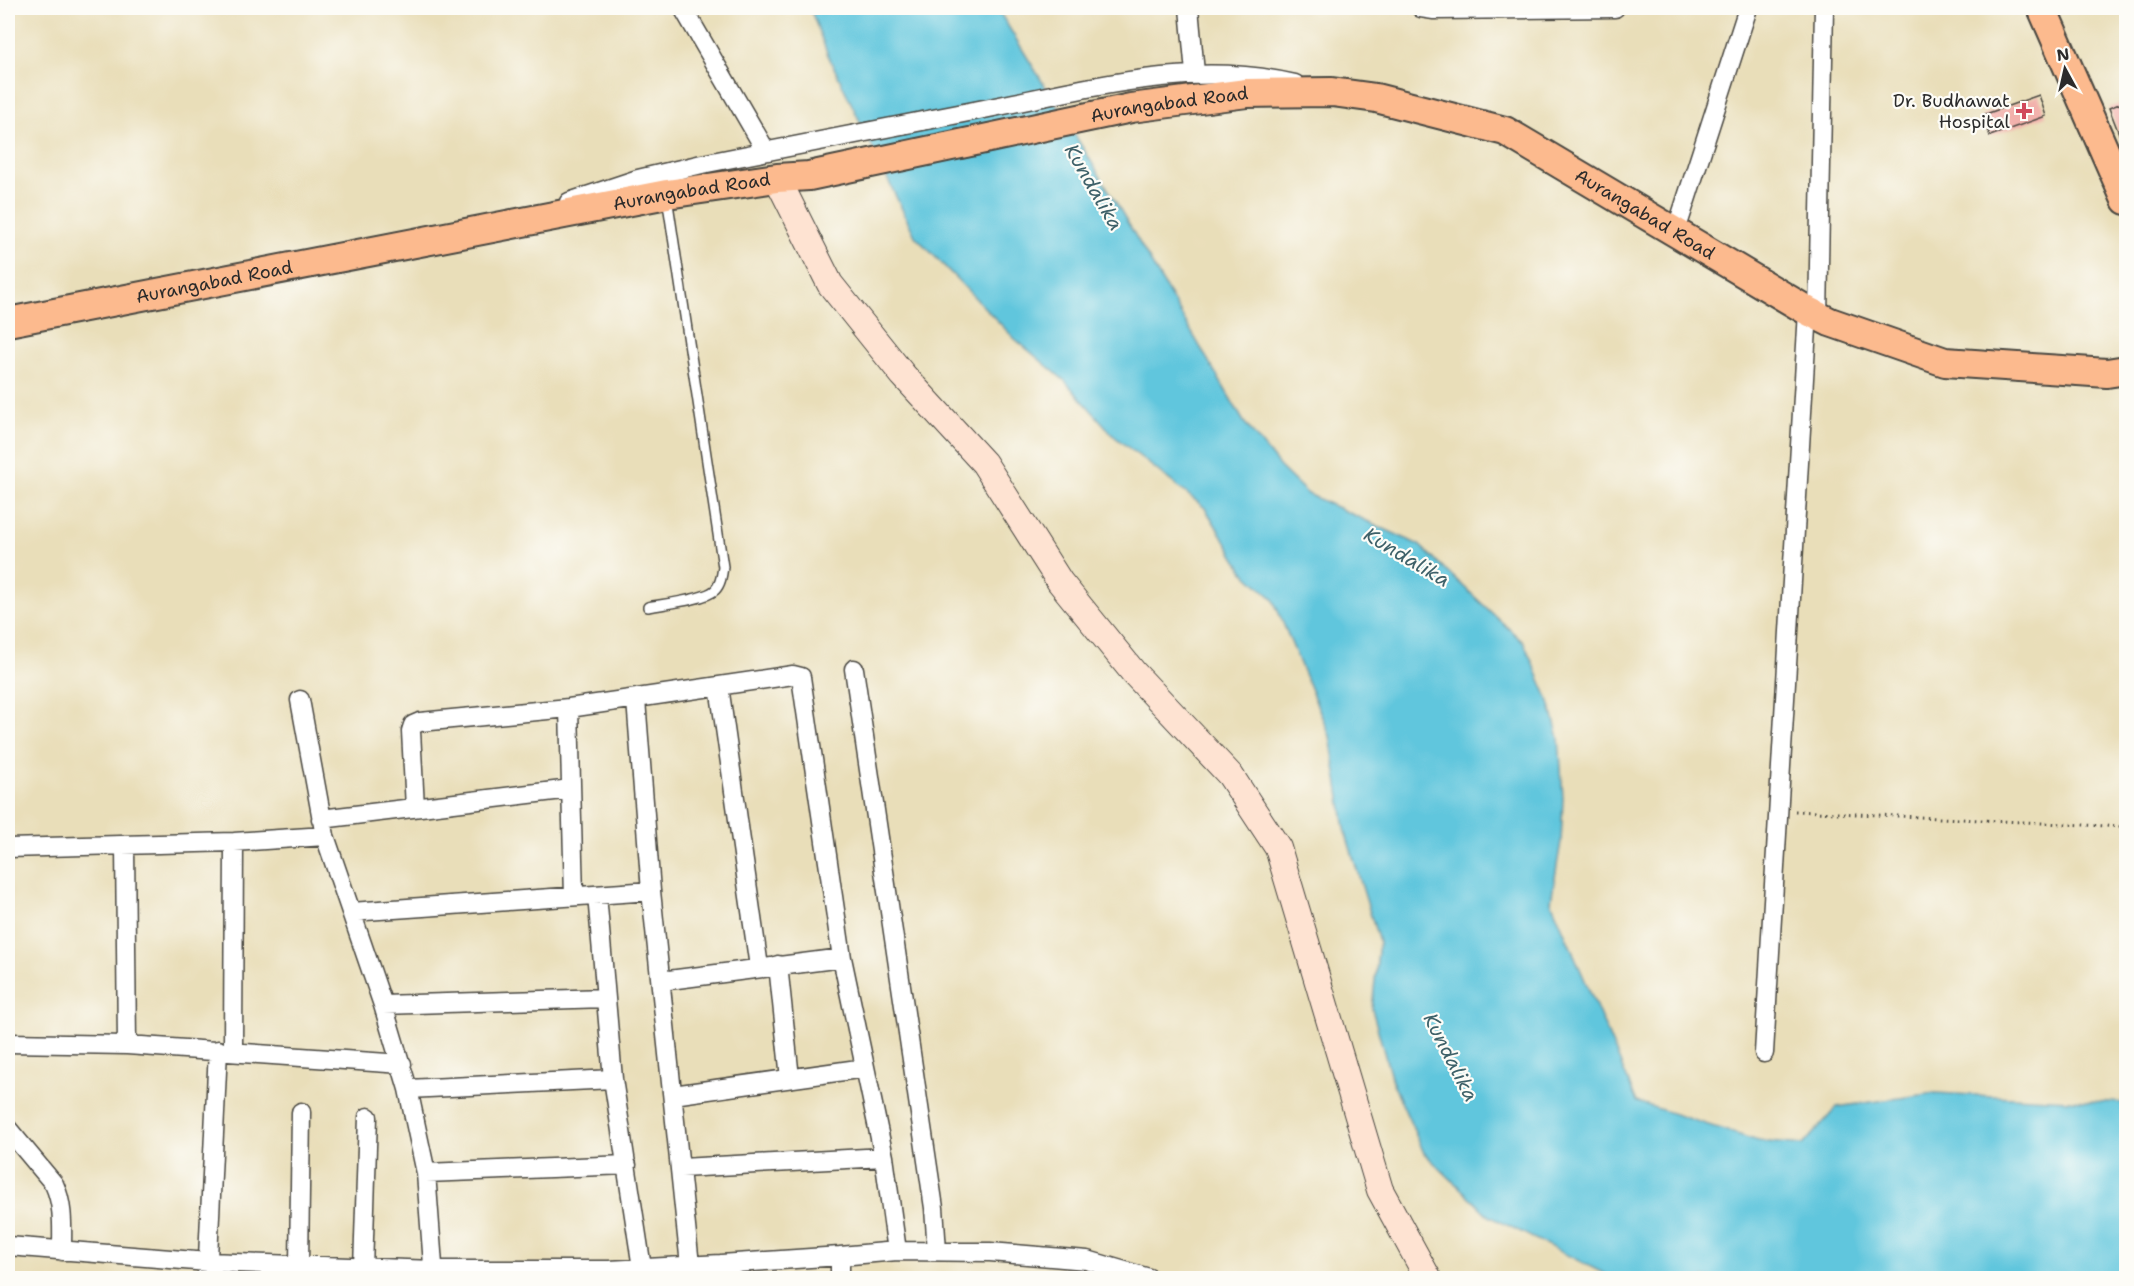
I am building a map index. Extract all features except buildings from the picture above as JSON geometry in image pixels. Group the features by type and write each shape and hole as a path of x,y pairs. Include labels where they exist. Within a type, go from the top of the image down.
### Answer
{"main road":[{"path":"2042,8 2127,200"},
{"name":"Aurangabad Road","path":"8,322 666,194 777,178 809,176 1131,108 1247,93 1332,92 1376,98 1505,131 1813,314 1945,362 2120,366"}],"street":[{"path":"683,8 766,152"},
{"path":"1189,8 1195,73"},
{"path":"1421,8 1434,10 1615,8"},
{"path":"1676,231 1748,8"},
{"path":"1764,1053 1778,810 1813,314 1824,8"},
{"path":"488,229 638,178 1055,96 1195,73 1264,76 1332,92"},
{"path":"777,178 830,284 903,375 984,463 1060,582 1134,673 1230,775 1278,848 1380,1190 1428,1278"},
{"path":"854,669 934,1208 937,1251"},
{"path":"415,808 411,731 413,725 420,722 569,708 636,700 793,675 801,677 842,958 884,1157 897,1251"},
{"path":"719,686 759,967"},
{"path":"300,700 323,827 383,1005 408,1089 426,1173 434,1274"},
{"path":"636,700 651,891 690,1264"},
{"path":"569,708 574,897"},
{"path":"8,848 234,842 415,808 571,789"},
{"path":"207,1270 225,1050 234,842"},
{"path":"125,846 128,1045"},
{"path":"351,912 651,891"},
{"path":"597,895 613,1079 642,1268"},
{"path":"661,981 842,958"},
{"path":"778,965 790,1078"},
{"path":"383,1005 606,998"},
{"path":"8,1043 128,1045 225,1050 402,1064"},
{"path":"673,1095 865,1068"},
{"path":"408,1089 613,1079"},
{"path":"299,1265 301,1112"},
{"path":"357,1271 368,1117"},
{"path":"8,1129 54,1184 58,1193 63,1213 62,1251"},
{"path":"681,1168 884,1157"},
{"path":"426,1173 627,1165"},
{"path":"8,1246 207,1270 299,1265 357,1271 434,1274 609,1274 642,1268 690,1264 721,1271 897,1251 990,1252 1087,1260 1149,1278"},
{"path":"840,1256 840,1278"}],"lane":[{"path":"648,607 706,595 715,590 722,579 723,567 666,194"}],"path":[{"path":"1778,810 2127,827"}],"water":[{"name":"Kundalika","path":"810,8 997,8 1111,194 1244,422 1280,467 1308,494 1419,545 1524,643 1548,698 1559,738 1563,798 1561,842 1551,901 1637,1102 1758,1141 1803,1145 1837,1107 1935,1093 2126,1103 2126,1278 1613,1278 1489,1216 1424,1153 1392,1081 1372,1009 1379,942 1346,834 1330,736 1273,599 1244,572 1205,508 1115,437 1065,381 1015,339 915,236 828,55"}],"place":[{"name":"Dr. Budhawat Hospital","path":"2024,111"}]}
